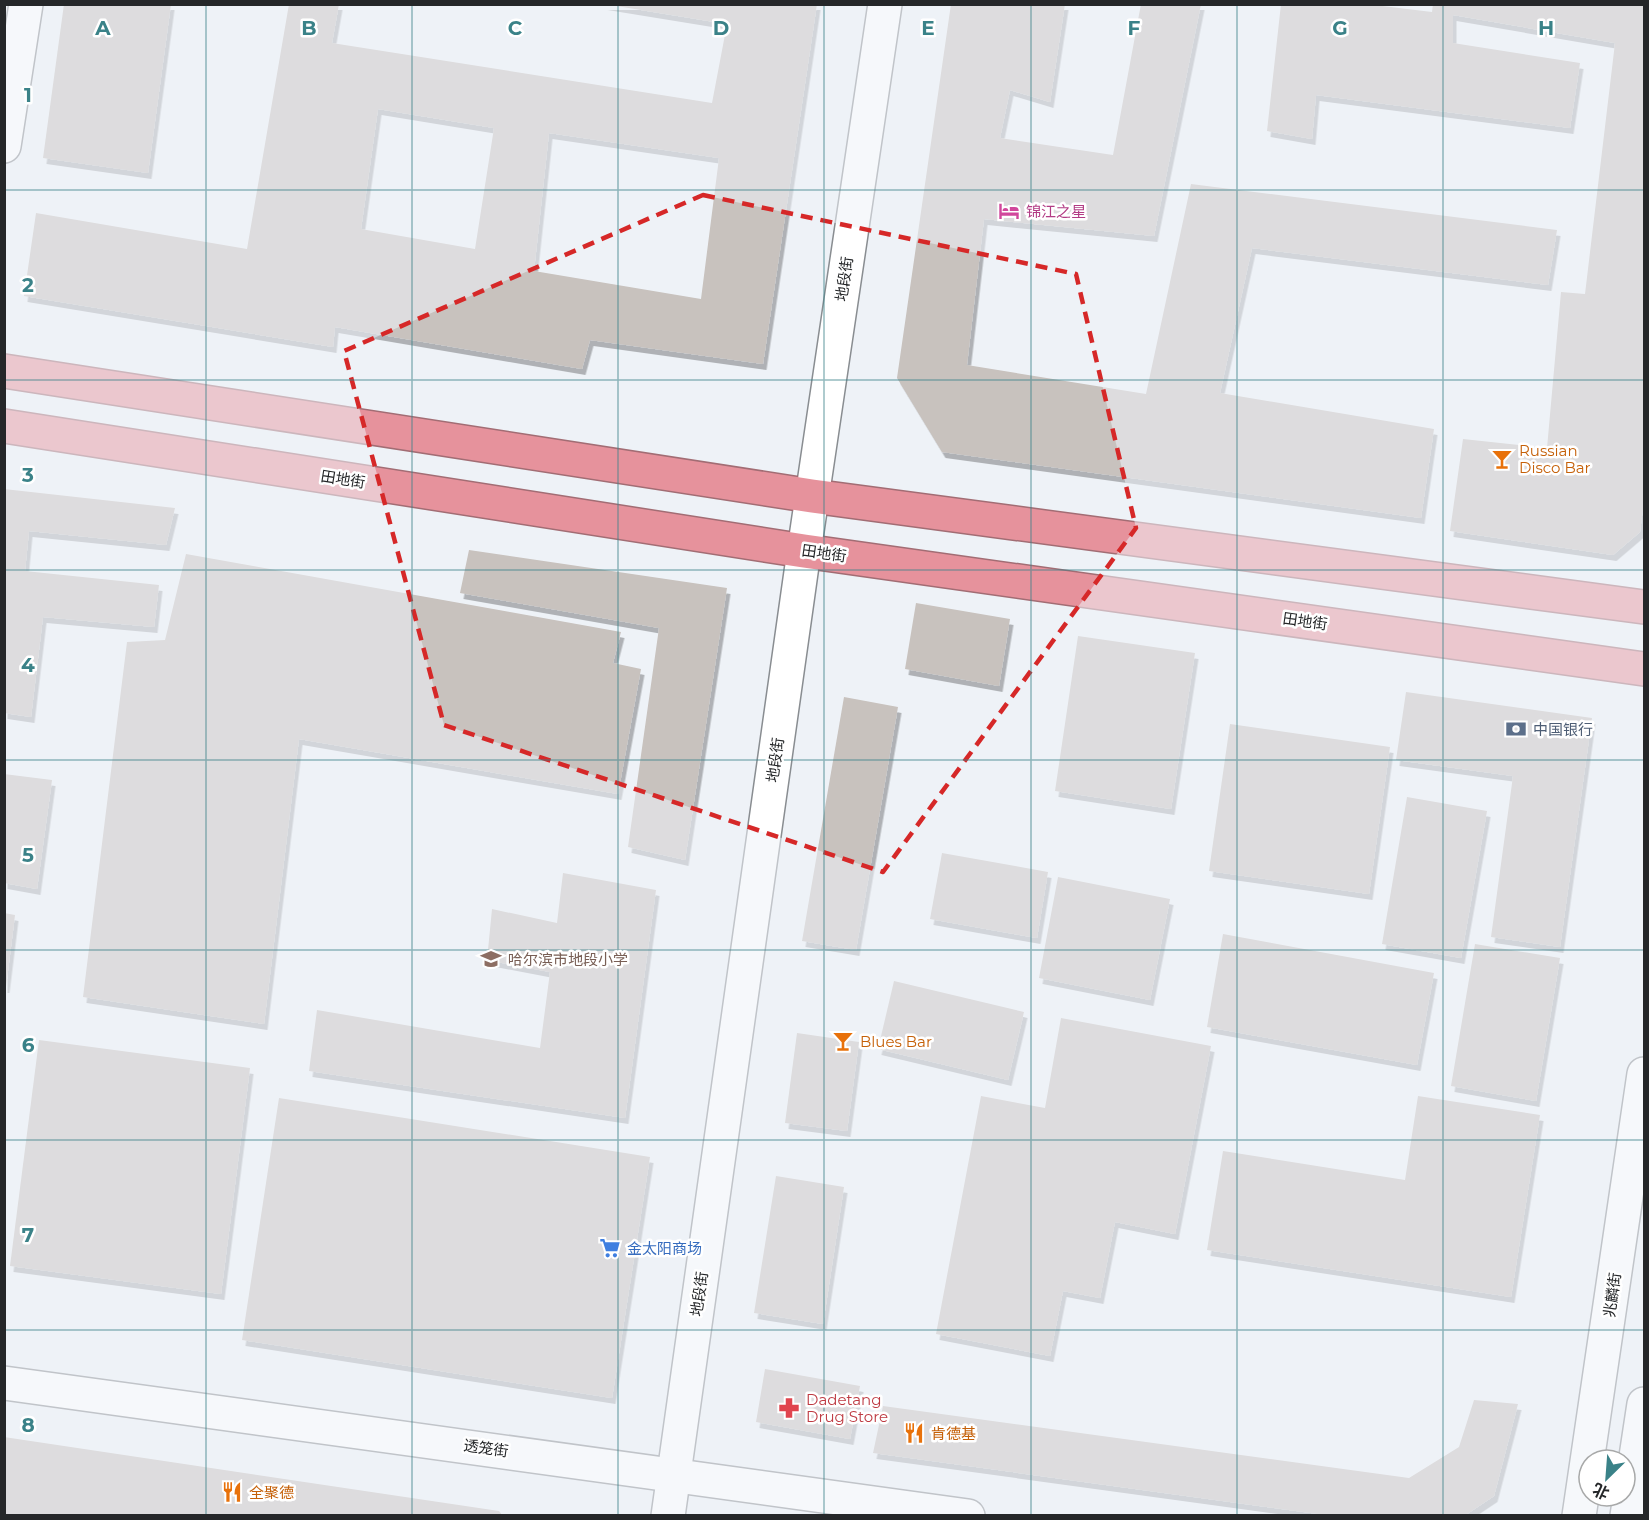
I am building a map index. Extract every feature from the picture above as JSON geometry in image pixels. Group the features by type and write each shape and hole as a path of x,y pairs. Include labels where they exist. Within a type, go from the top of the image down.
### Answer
{"highway":[{"path":"4,371 812,496 1644,607"},
{"name":"田地街","path":"4,426 804,551 1644,669"}],"main road":[{"path":"4,146 26,4"},
{"name":"地段街","path":"668,1515 804,551 885,4"},
{"name":"兆麟街","path":"1579,1515 1644,1074"},
{"name":"透笼街","path":"4,1383 968,1515"},
{"path":"1627,1515 1644,1404"}],"highlighted area":[{"path":"703,195 1076,274 1136,528 883,872 444,725 344,351"}],"building":[{"path":"64,4 171,4 148,173 43,158"},
{"path":"289,4 339,4 332,43 712,103 727,24 604,4 817,4 763,364 590,340 582,369 335,327 333,347 24,296 36,213 247,249","holes":["378,109 494,128 475,249 361,229","549,133 719,158 701,299 534,271"]},
{"path":"951,4 1065,4 1050,102 1010,90 1000,138 1113,155 1141,4 1201,4 1154,236 984,219 967,365 1146,394 1191,184 1557,230 1548,285 1252,248 1220,393 1434,429 1421,518 942,452 897,378"},
{"path":"1281,4 1366,4 1432,12 1433,4 1644,4 1644,500 1640,532 1613,555 1450,531 1463,439 1547,448 1561,292 1585,294 1615,43 1453,15 1453,43 1580,63 1570,128 1316,95 1312,139 1267,131"},
{"path":"4,489 175,508 166,545 29,531 25,571 159,585 154,627 43,617 31,717 4,713"},
{"path":"469,550 727,588 685,860 628,847 659,628 460,593"},
{"path":"186,554 621,632 613,663 641,669 618,794 299,739 264,1024 83,997 127,642 165,640"},
{"path":"916,603 1010,619 999,686 905,669"},
{"path":"1078,636 1195,653 1171,809 1055,791"},
{"path":"1406,692 1592,718 1560,947 1491,937 1513,776 1396,760"},
{"path":"844,697 898,707 856,950 802,941"},
{"path":"1230,724 1390,747 1369,894 1209,871"},
{"path":"4,774 52,780 37,889 4,883"},
{"path":"1407,797 1487,811 1461,958 1382,944"},
{"path":"942,853 1048,872 1037,938 930,919"},
{"path":"563,873 656,890 625,1118 309,1071 317,1010 540,1048 550,972 487,960 492,909 557,923"},
{"path":"1058,877 1170,899 1150,1000 1039,978"},
{"path":"4,913 15,915 6,987 4,987"},
{"path":"1223,934 1434,973 1417,1065 1207,1027"},
{"path":"1475,944 1560,958 1536,1101 1451,1086"},
{"path":"894,981 1024,1012 1008,1080 878,1049"},
{"path":"1061,1018 1211,1046 1175,1234 1115,1222 1100,1298 1063,1291 1050,1356 936,1334 981,1096 1045,1108"},
{"path":"797,1033 859,1042 847,1131 785,1123"},
{"path":"39,1040 250,1068 221,1294 10,1266"},
{"path":"1418,1096 1540,1115 1511,1297 1207,1250 1223,1151 1405,1180"},
{"path":"279,1098 650,1157 612,1398 242,1340"},
{"path":"776,1176 844,1187 823,1324 754,1313"},
{"path":"765,1369 860,1386 850,1439 756,1422"},
{"path":"1474,1400 1518,1404 1494,1496 1464,1516 1333,1516 873,1453 883,1406 1409,1478 1459,1447"},
{"path":"4,1437 499,1511 503,1516 4,1516"}],"place":[{"name":"锦江之星","path":"1009,211"},
{"name":"Russian Disco Bar","path":"1502,459"},
{"name":"中国银行","path":"1516,729"},
{"name":"哈尔滨市地段小学","path":"491,959"},
{"name":"Blues Bar","path":"843,1041"},
{"name":"金太阳商场","path":"610,1248"},
{"name":"Dadetang Drug Store","path":"789,1408"},
{"name":"肯德基","path":"914,1433"},
{"name":"全聚德","path":"232,1492"}]}
